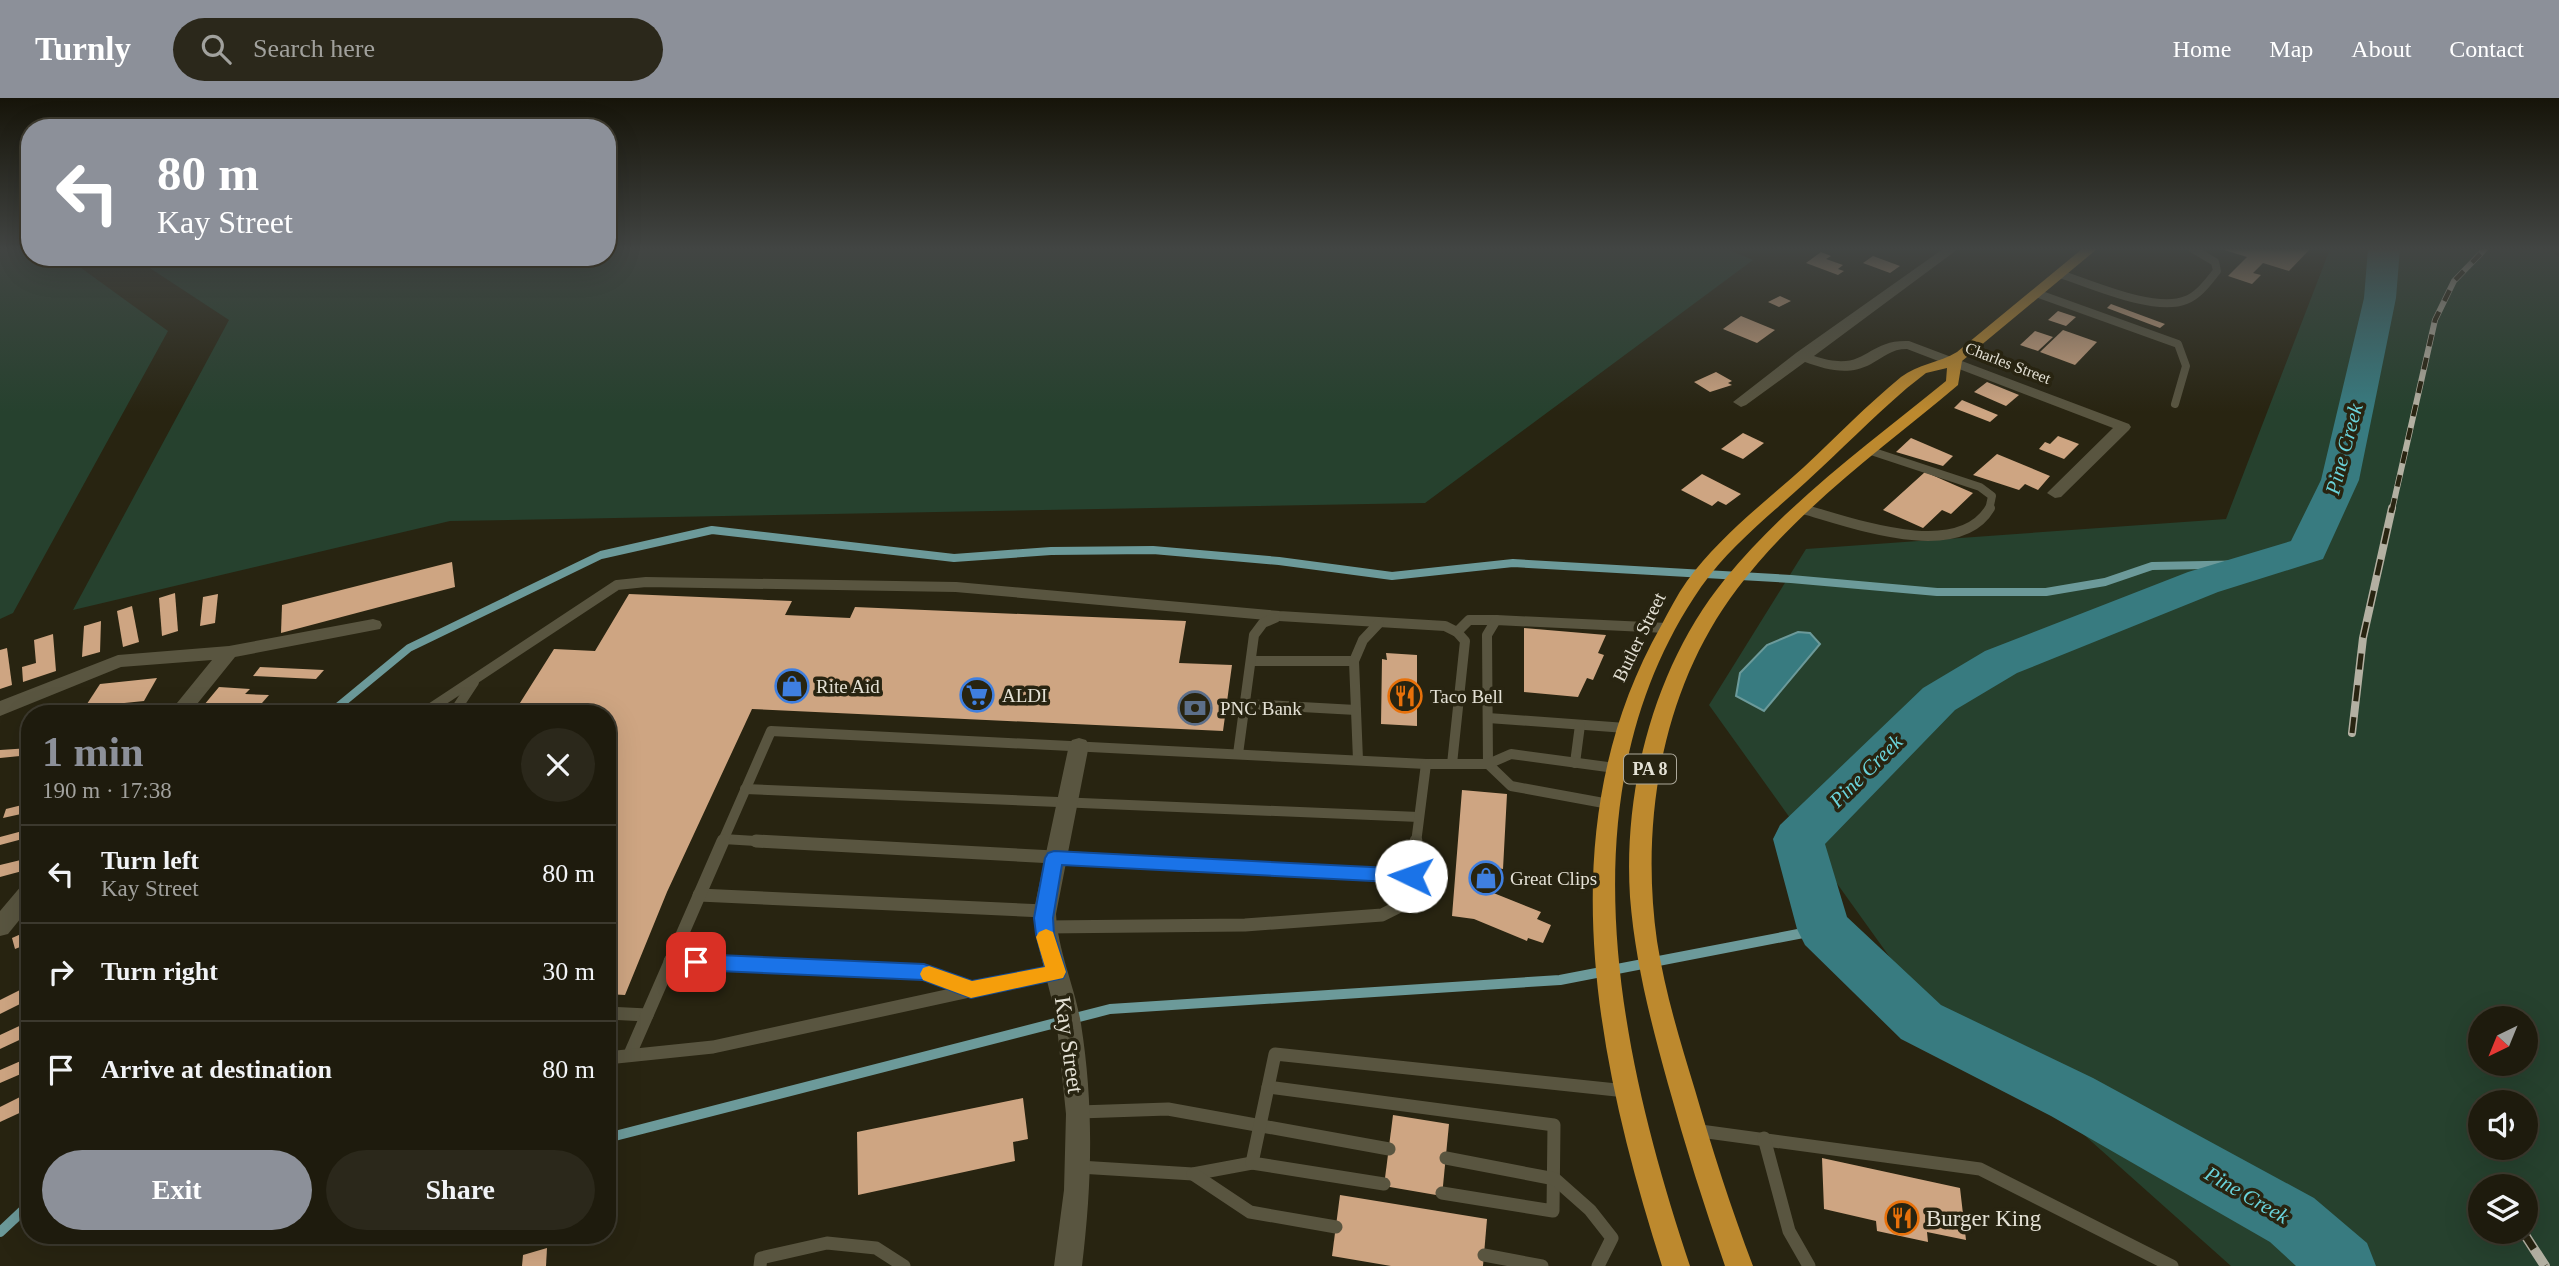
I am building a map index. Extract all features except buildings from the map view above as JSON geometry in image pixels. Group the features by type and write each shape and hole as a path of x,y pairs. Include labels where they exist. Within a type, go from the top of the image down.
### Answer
{"highway":[{"name":"Butler Street","path":"1626,1091 1619,1057 1604,937 1603,875 1609,804 1615,768 1641,682 1667,628 1694,585 1728,543 1883,401 1921,369 1955,361 2023,304"},
{"name":"Butler Street","path":"1693,1130 1656,995 1646,939 1641,879 1642,826 1648,776 1675,684 1693,643 1713,610 1764,545 1953,382 1955,361"},
{"name":"PA 8","path":"1626,1091 1676,1266"},
{"name":"PA 8","path":"1693,1130 1740,1266"},
{"path":"1659,1266 1663,1228"}],"street":[{"path":"1741,402 1875,304"},
{"name":"Charles Street","path":"1801,356 1830,365 1850,366 1860,364 1887,346 1902,344 1955,361 2123,427"},
{"path":"2055,493 2123,427"},
{"path":"0,709 118,661 229,652 373,625"},
{"path":"185,705 229,652"},
{"name":"Kay Street","path":"1068,1266 1079,1167 1079,1112 1075,1068 1044,919 1054,858 1079,745"},
{"path":"0,927 21,902"}],"lane":[{"path":"2065,304 2178,344 2185,355 2186,369 2175,404"},
{"path":"1803,509 1905,534 1948,536 1966,532 1986,516 1992,506 1992,496 1980,487 1871,452"},
{"path":"435,705 617,585 646,582 956,587 1279,617 1445,626 1457,632 1465,641 1452,764"},
{"path":"1238,754 1254,635 1263,623 1279,617"},
{"path":"1457,632 1469,620 1667,628"},
{"path":"1496,620 1487,635 1488,764 1511,786 1609,804"},
{"path":"1358,760 1354,661 1363,640 1379,623"},
{"path":"1251,661 1354,661"},
{"path":"459,705 477,677"},
{"path":"1245,704 1356,710"},
{"path":"1488,718 1626,728"},
{"path":"1575,763 1580,725"},
{"path":"630,1054 771,731 1426,764 1488,764 1511,754 1615,768"},
{"path":"699,895 1044,919 1245,925 1382,915 1404,904 1411,876 1426,764"},
{"path":"745,789 1419,817"},
{"path":"723,839 1411,876"},
{"path":"670,961 924,972 971,990"},
{"path":"616,1056 713,1047 971,990 1059,982"},
{"path":"616,1013 647,1014"},
{"path":"1252,1163 1275,1055 1626,1091"},
{"path":"1268,1087 1554,1125 1553,1211 1443,1193"},
{"path":"1079,1112 1168,1109 1389,1149"},
{"path":"1693,1130 1980,1169 2172,1266"},
{"path":"1764,1138 1789,1231 1809,1266"},
{"path":"1446,1158 1555,1178 1590,1210 1612,1238 1598,1266"},
{"path":"1079,1167 1194,1174 1252,1163 1384,1184"},
{"path":"1194,1174 1250,1212 1336,1227"},
{"path":"761,1266 761,1258 827,1243 876,1248 904,1266"},
{"path":"1484,1255 1542,1266"}],"green space":[{"path":"0,304 130,304 168,331 13,613 0,619"},
{"path":"204,304 1694,304 1425,503 450,521 73,610 229,320"},
{"path":"2309,304 2559,304 2559,1266 2231,1266 1899,970 1709,705 1806,549 2226,519"}],"water":[{"path":"1798,632 1810,633 1820,644 1764,711 1736,696 1740,673 1767,645"}],"waterway":[{"name":"Pine Creek","path":"2344,1266 2292,1220 2072,1097 1921,1022 1824,929 1798,839 1939,699 2001,662 2203,582 2308,550 2340,480 2379,304"},
{"path":"340,705 409,648 601,555 712,530 954,558 1051,551 1153,550 1279,561 1392,576 1513,563 1791,579 1937,592 2046,592 2105,582 2152,566 2260,564"},
{"path":"616,1136 1110,1009 1560,980 1824,929"},
{"path":"0,1232 21,1212"}],"railway":[{"path":"2392,510 2435,320 2443,304"},
{"path":"2352,733 2363,638 2392,508"},
{"path":"2531,1244 2545,1266"}],"slow traffic":[{"path":"929,974 971,990 1056,972 1046,937"}],"place":[{"name":"Rite Aid","path":"792,686"},
{"name":"ALDI","path":"977,695"},
{"name":"Taco Bell","path":"1405,696"},
{"name":"PNC Bank","path":"1195,708"},
{"name":"Great Clips","path":"1486,878"},
{"name":"Burger King","path":"1902,1218"}],"route":[{"path":"696,962 924,972 971,990 1056,972 1045,934 1044,918 1054,858 1411,876"}]}
